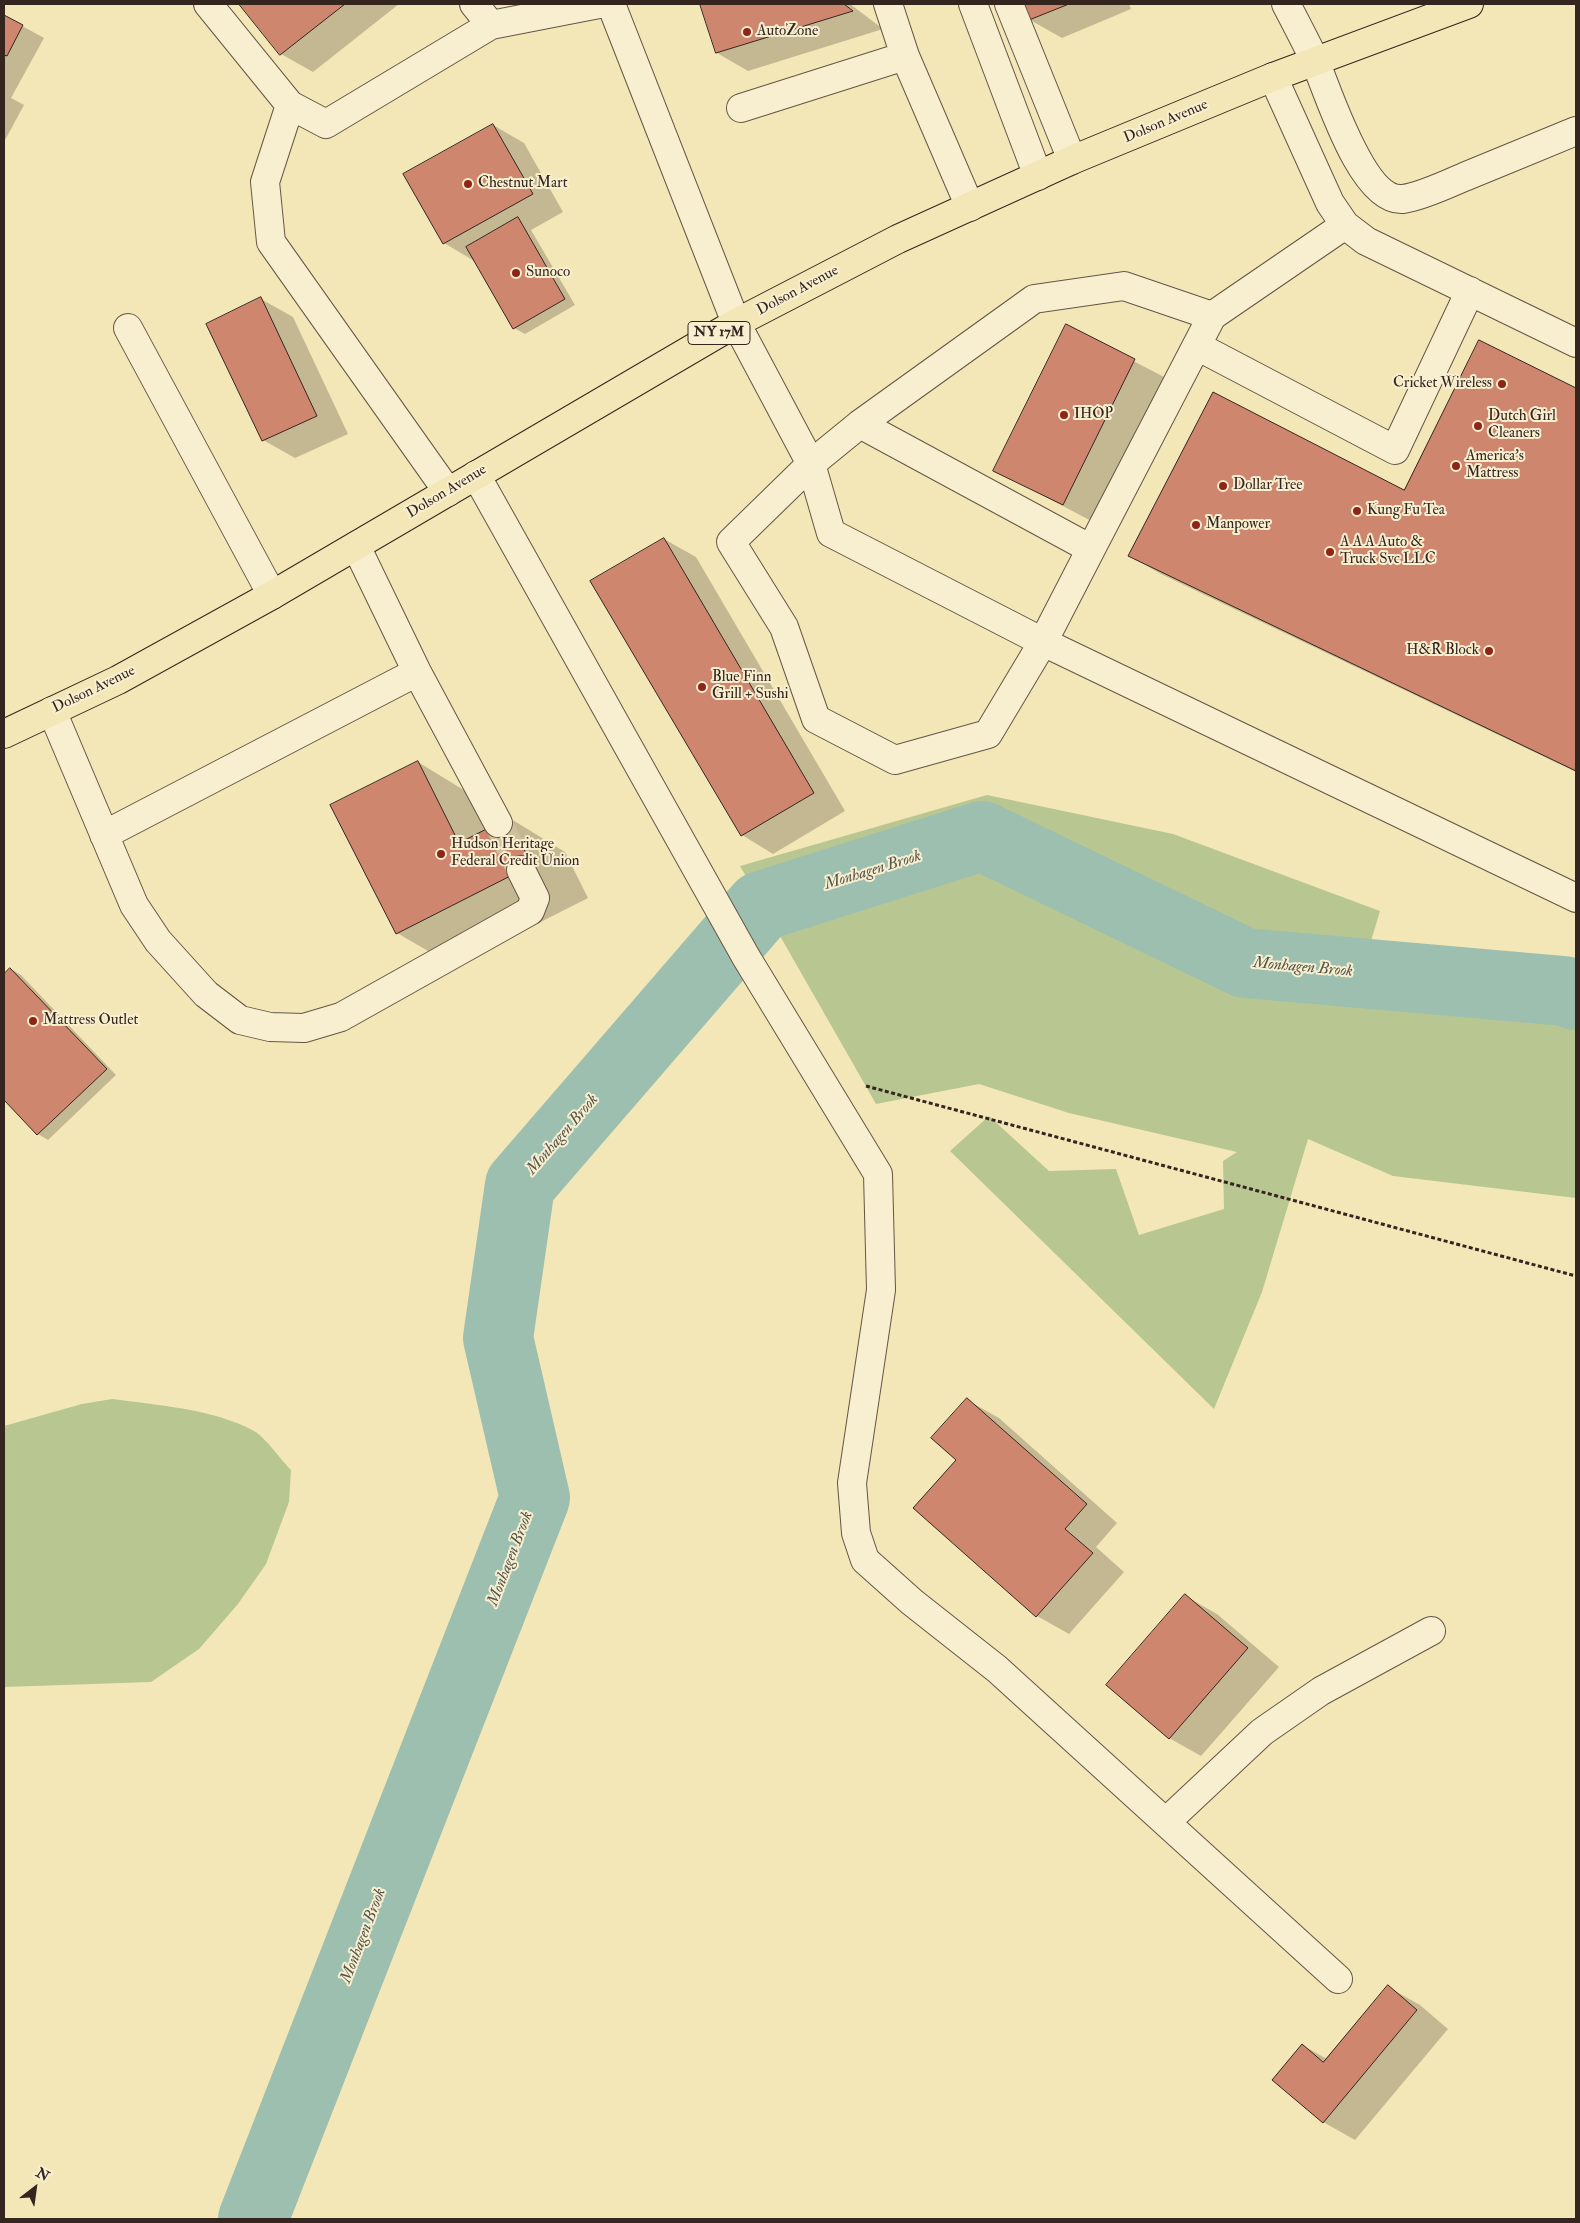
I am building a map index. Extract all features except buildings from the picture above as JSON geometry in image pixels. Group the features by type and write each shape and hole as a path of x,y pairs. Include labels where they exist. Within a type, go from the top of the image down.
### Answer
{"main road":[{"name":"Dolson Avenue","path":"4,734 118,680 272,595 736,323 898,239 1072,160 1273,77 1469,4"}],"lane":[{"path":"208,4 290,105 326,124 491,25 599,4"},
{"path":"474,4 491,25"},
{"path":"611,4 736,323 811,464 831,533 1043,642 1576,898"},
{"path":"888,4 904,56 970,207"},
{"path":"973,4 1038,176"},
{"path":"1009,4 1072,160"},
{"path":"1286,4 1315,61 1334,113 1357,161 1380,190 1391,197 1403,199 1444,186 1576,131"},
{"path":"741,108 904,56"},
{"path":"1273,77 1330,203 1345,225 1366,241 1576,343"},
{"path":"290,105 265,182 271,242 448,492"},
{"path":"1212,316 1124,286 1034,299 860,424 811,464 731,542 784,627 816,719 895,760 988,734 1043,642 1212,316 1345,225"},
{"path":"1197,346 1395,450 1470,292"},
{"path":"128,328 272,595"},
{"path":"860,424 1091,549"},
{"path":"476,475 716,900 746,957 878,1174 881,1290 852,1483 856,1533 865,1560 912,1602 997,1669 1338,1979"},
{"path":"356,546 417,672 498,823"},
{"path":"104,835 417,672"},
{"path":"52,711 134,905 158,941 206,994 240,1020 270,1027 304,1028 340,1017 530,911 535,898 522,870"},
{"path":"1166,1822 1262,1732 1321,1691 1432,1631"}],"path":[{"path":"817,1073 1576,1276"}],"green space":[{"path":"987,795 1173,834 1380,911 1358,984 1434,1000 1576,990 1576,1198 1393,1176 1308,1139 1262,1292 1214,1409 950,1151 989,1116 1049,1171 1116,1169 1139,1235 1224,1209 1223,1161 1237,1152 1069,1113 979,1084 876,1104 740,866"},
{"path":"112,1399 203,1413 238,1424 259,1434 291,1470 289,1502 266,1564 238,1604 199,1649 151,1682 4,1687 4,1426 82,1404"}],"waterway":[{"name":"Monhagen Brook","path":"253,2219 535,1498 498,1338 520,1185 761,906 982,836 1245,963 1564,991 1576,995"}],"tunnel":[{"path":"498,823 521,870"}],"place":[{"name":"AutoZone","path":"747,32"},
{"name":"Chestnut Mart","path":"468,184"},
{"name":"Sunoco","path":"516,273"},
{"name":"Cricket Wireless","path":"1502,384"},
{"name":"IHOP","path":"1064,415"},
{"name":"Dutch Girl Cleaners","path":"1478,426"},
{"name":"America's Mattress","path":"1456,466"},
{"name":"Dollar Tree","path":"1223,486"},
{"name":"Kung Fu Tea","path":"1357,511"},
{"name":"Manpower","path":"1196,525"},
{"name":"A A A Auto & Truck Svc LLC","path":"1330,552"},
{"name":"H&R Block","path":"1489,651"},
{"name":"Blue Finn Grill + Sushi","path":"702,687"},
{"name":"Hudson Heritage Federal Credit Union","path":"441,854"},
{"name":"Mattress Outlet","path":"33,1021"}]}
